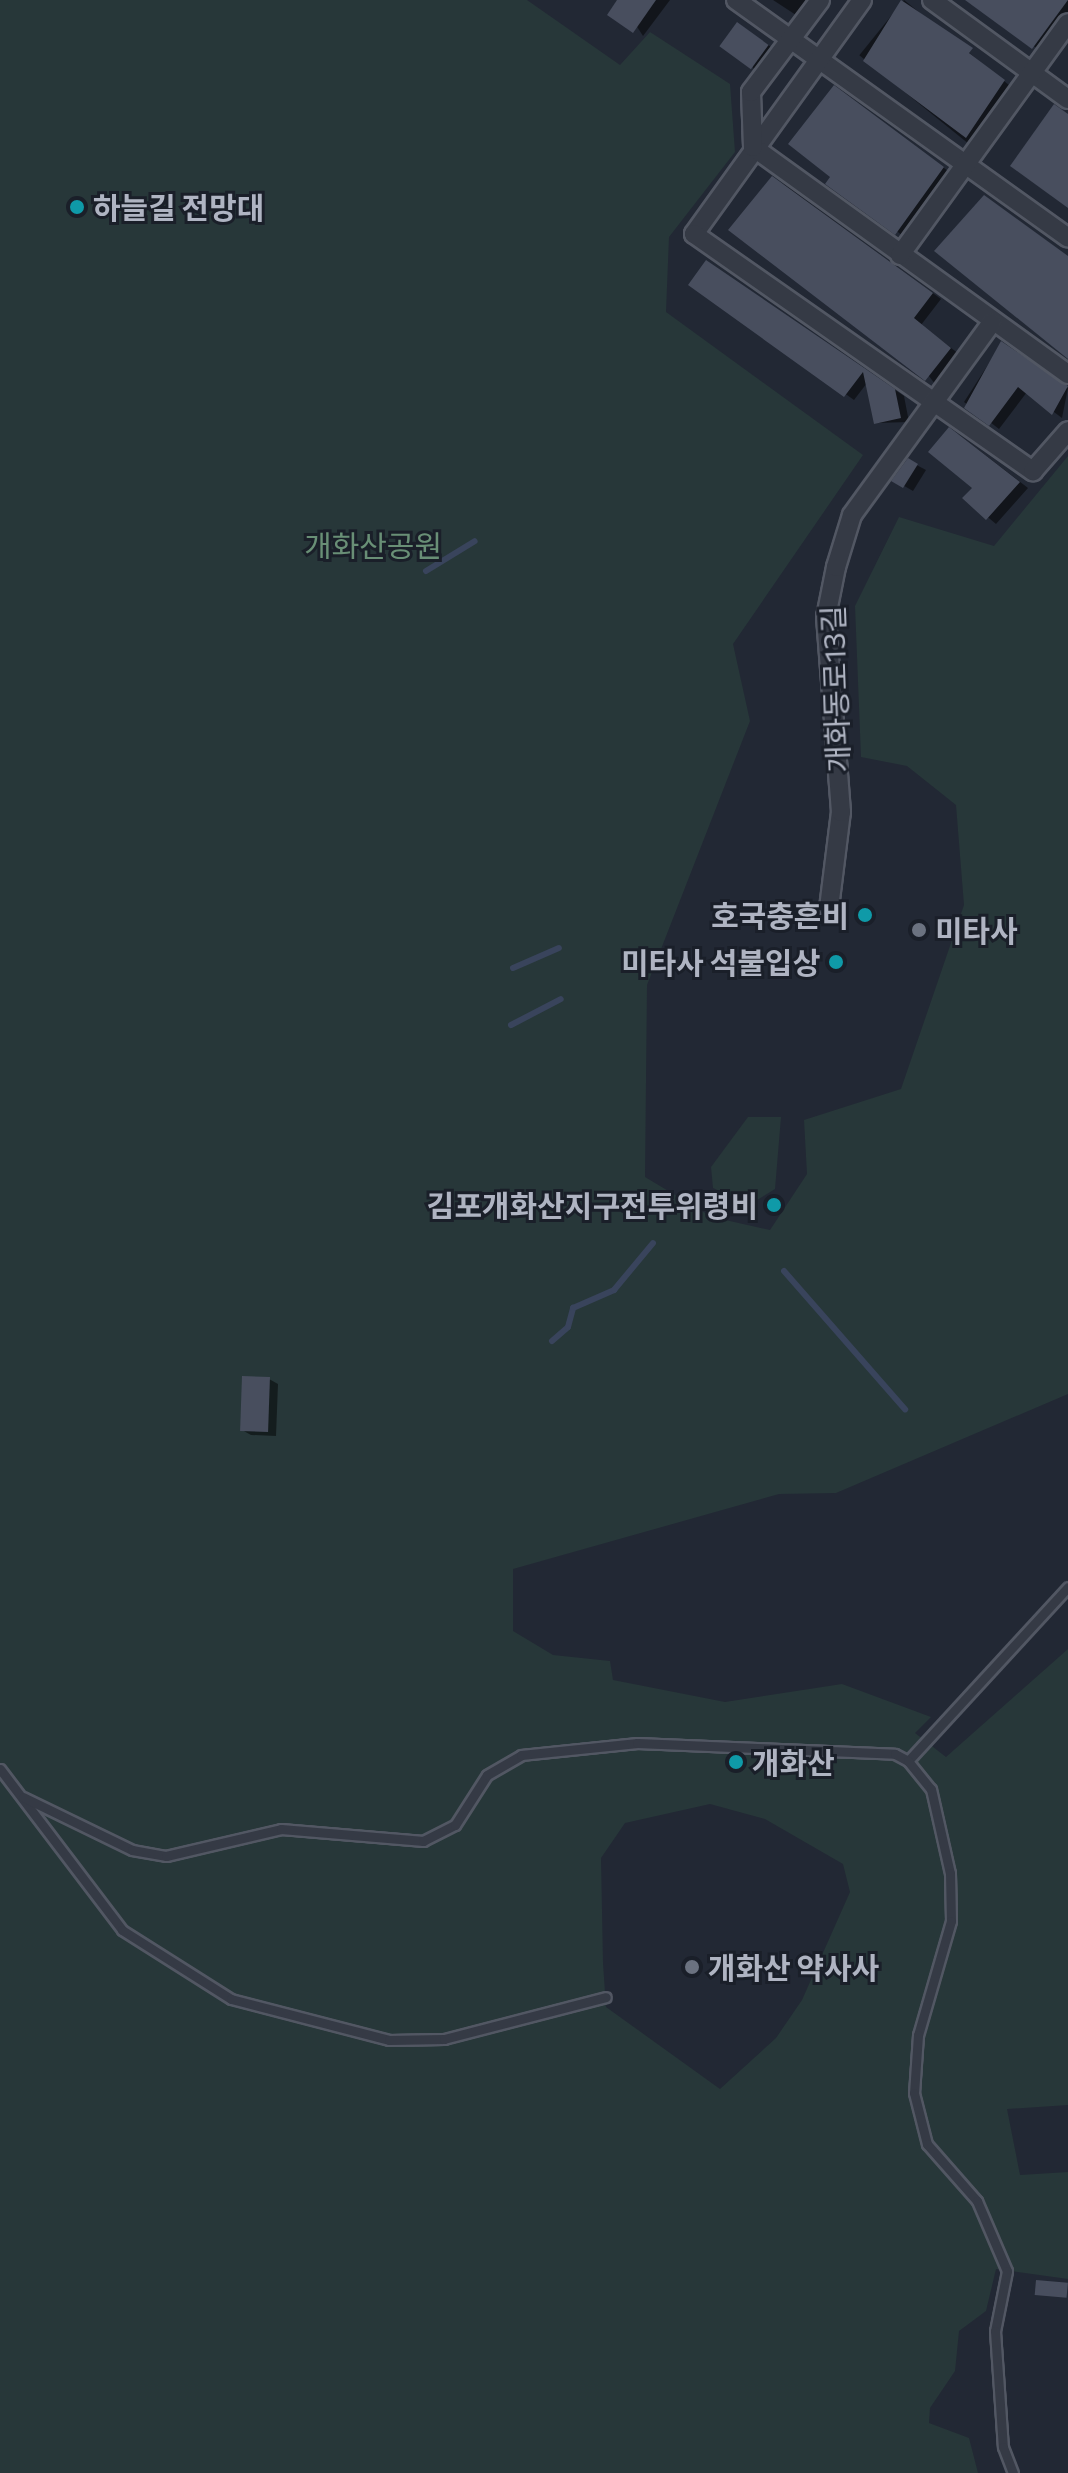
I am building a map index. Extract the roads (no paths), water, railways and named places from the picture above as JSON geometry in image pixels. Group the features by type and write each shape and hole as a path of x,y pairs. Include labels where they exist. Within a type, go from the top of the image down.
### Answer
{"street":[{"path":"736,0 1068,238"},
{"path":"753,147 751,92 820,0"},
{"path":"862,0 753,147 694,234 1033,471 1068,431"},
{"path":"932,0 1068,99"},
{"path":"900,255 1068,23"},
{"path":"753,147 1068,374"},
{"name":"개화동로13길","path":"829,908 841,812 828,605 852,515 931,402 992,322"}],"lane":[{"path":"908,1761 1068,1587"},
{"path":"23,1797 132,1850 166,1856 281,1829 423,1841 455,1825 487,1775 521,1755 637,1743 895,1754 908,1761 934,1796 950,1873 951,1921 918,2035 914,2093 927,2144 977,2201 1007,2271 995,2331 1003,2447 1013,2473"},
{"path":"0,1769 122,1930 231,1999 279,2016 389,2040 444,2039 606,1997"}],"waterway":[{"path":"426,571 475,541"},
{"path":"513,968 559,948"},
{"path":"511,1025 561,999"},
{"path":"552,1341 568,1327 573,1308 614,1290 653,1243"},
{"path":"784,1271 905,1409"}],"place":[{"name":"하늘길 전망대","path":"77,207"},
{"name":"호국충흔비","path":"865,915"},
{"name":"미타사","path":"919,930"},
{"name":"미타사 석불입상","path":"836,962"},
{"name":"김포개화산지구전투위령비","path":"774,1205"},
{"name":"개화산","path":"736,1762"},
{"name":"개화산 약사사","path":"692,1967"}],"park label":[{"name":"개화산공원","path":"373,545"}]}
